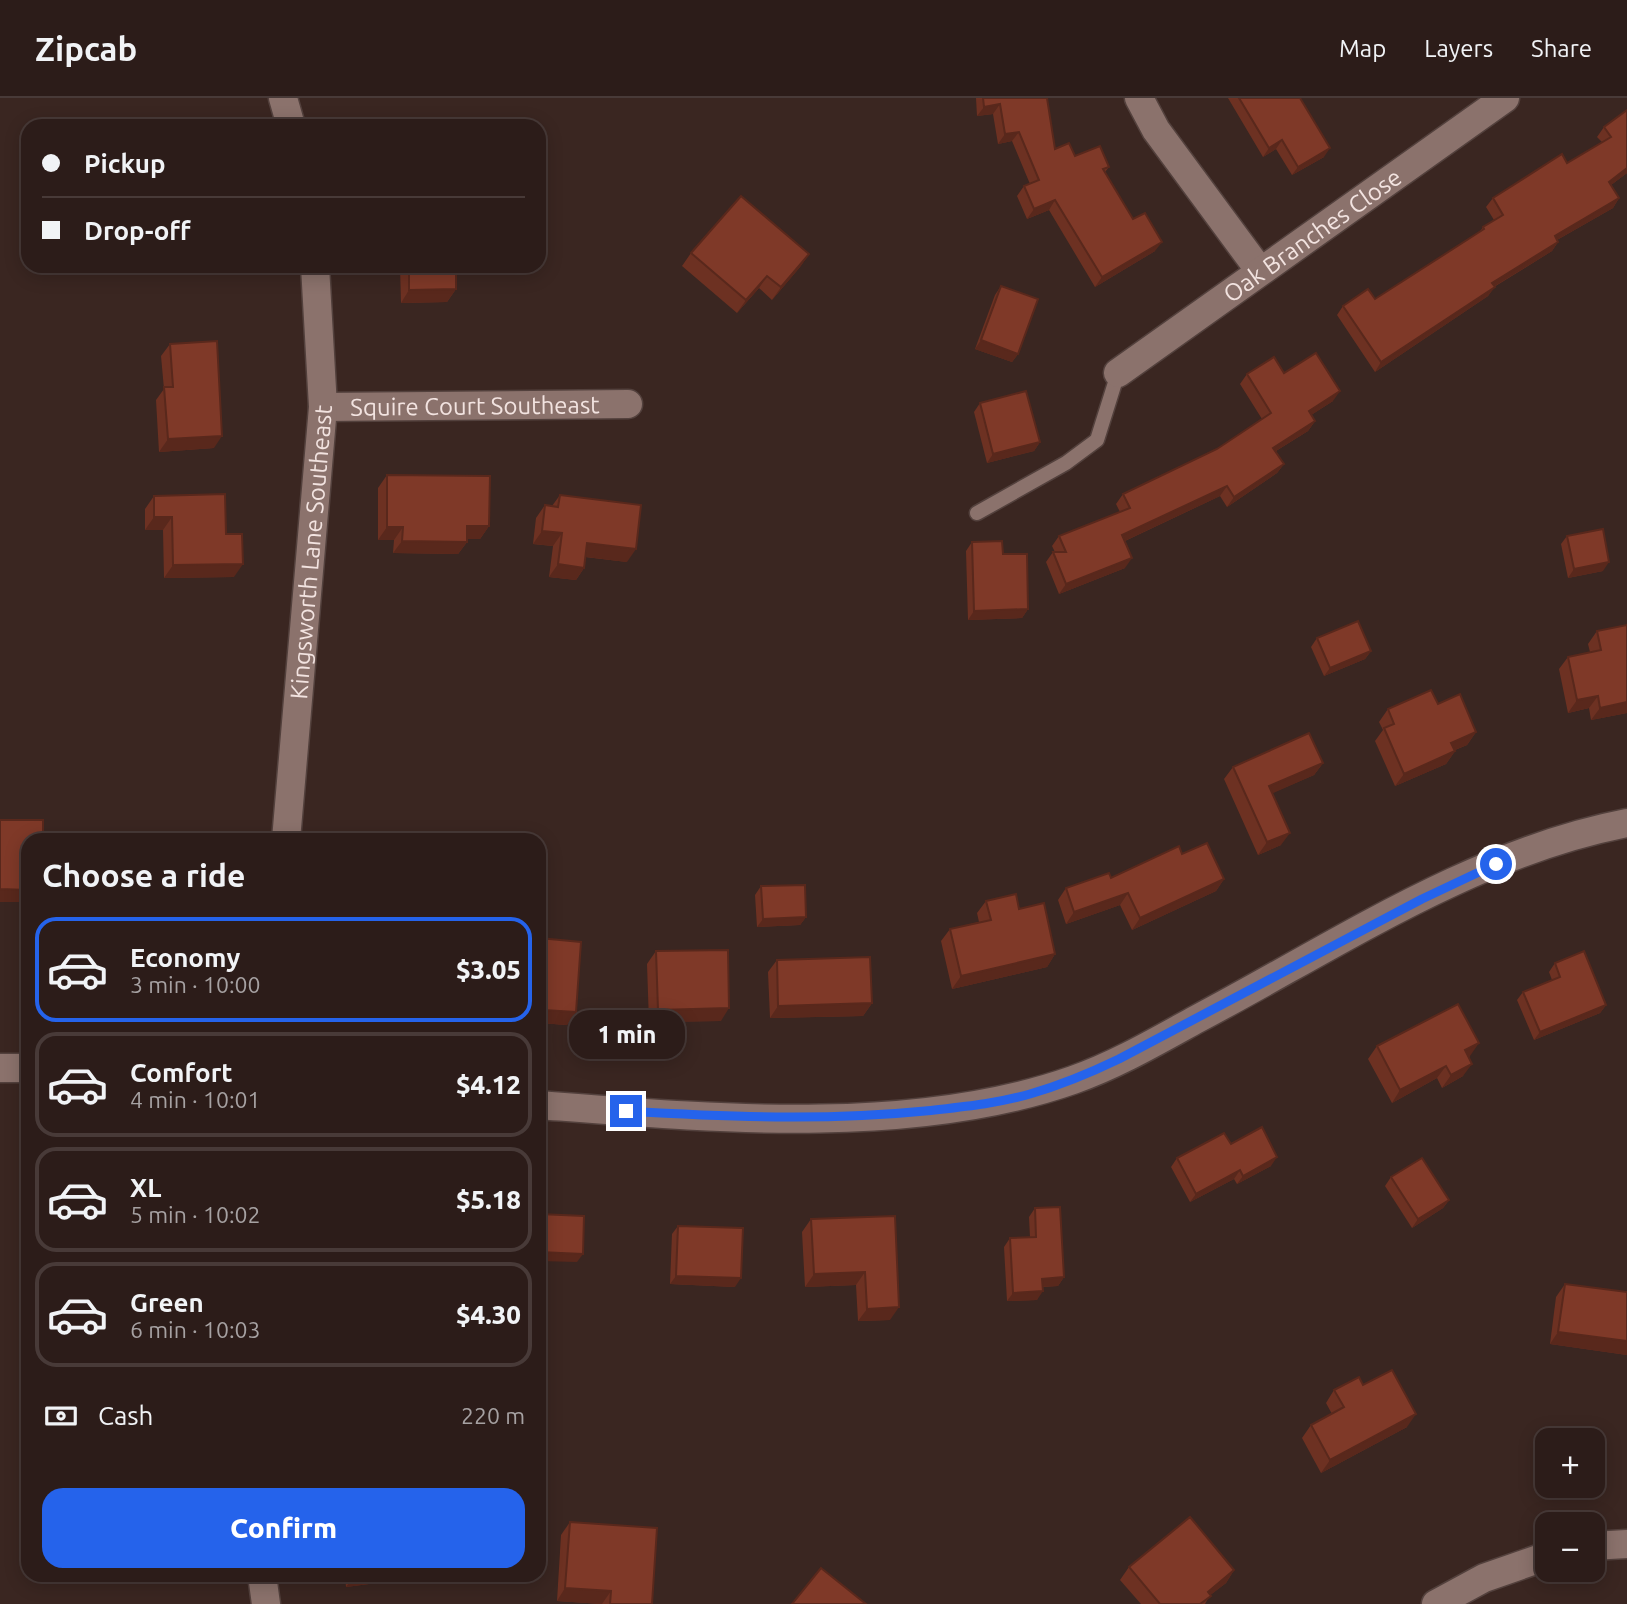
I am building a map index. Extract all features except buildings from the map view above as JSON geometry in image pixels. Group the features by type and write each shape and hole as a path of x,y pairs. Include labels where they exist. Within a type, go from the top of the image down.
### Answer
{"street":[{"path":"283,98 289,119"},
{"path":"1139,98 1156,130 1260,271"},
{"name":"Oak Branches Close","path":"1118,373 1505,98"},
{"name":"Kingsworth Lane Southeast","path":"287,833 323,407 314,273"},
{"name":"Squire Court Southeast","path":"323,407 628,404"},
{"path":"546,1105 700,1115 829,1118 980,1105 1028,1095 1075,1079 1119,1059 1355,933 1476,872 1554,842 1627,823"},
{"path":"0,1068 21,1068"},
{"path":"1605,1545 1627,1544"},
{"path":"1436,1604 1484,1578 1535,1560"},
{"path":"263,1582 266,1604"}],"lane":[{"path":"977,513 1066,463 1097,440 1118,373"}],"route":[{"path":"626,1111 829,1118 980,1105 1028,1095 1075,1079 1119,1059 1244,995 1355,933 1496,864"}]}
